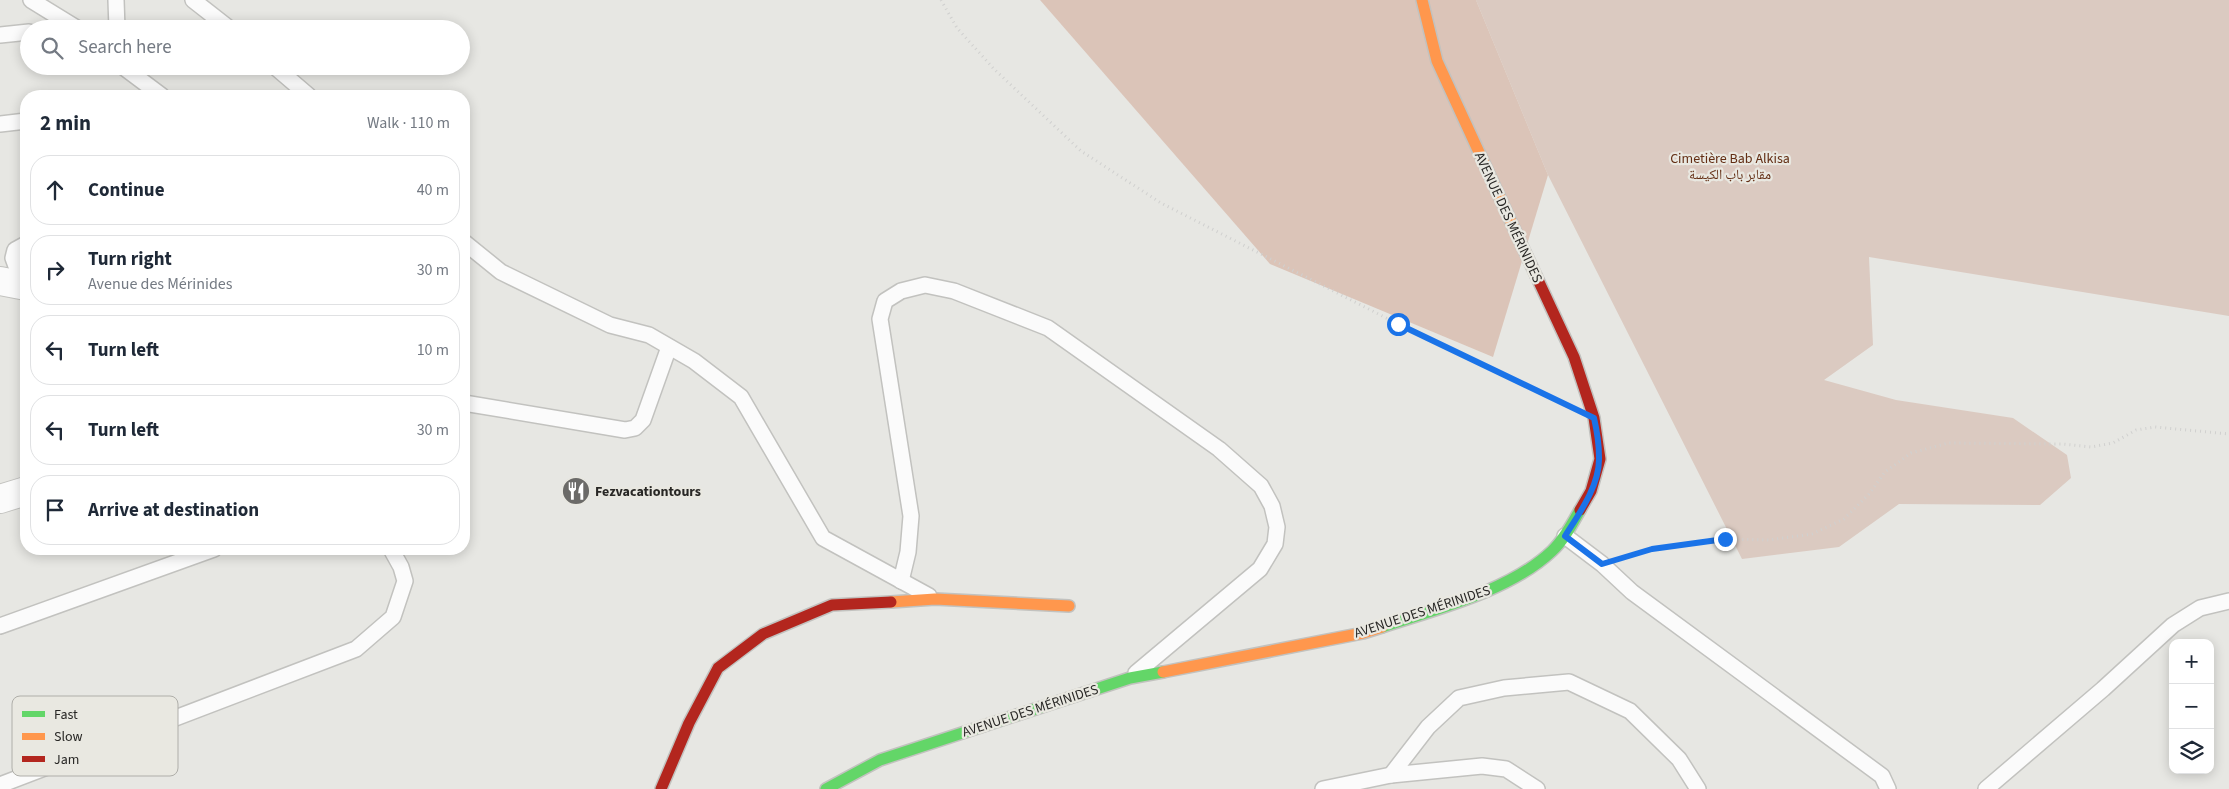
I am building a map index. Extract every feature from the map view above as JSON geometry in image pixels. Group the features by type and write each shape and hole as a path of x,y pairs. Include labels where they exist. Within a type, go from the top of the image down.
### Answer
{"main road":[{"name":"AVENUE DES MÉRINIDES","path":"826,789 880,760 1130,678 1363,633 1468,599 1527,571 1553,551 1565,536 1591,491 1596,477 1600,459 1594,418 1574,357 1437,61 1422,0"},
{"path":"661,789 689,722 718,668 763,634 832,606 935,599 1069,606"}],"street":[{"path":"0,499 20,493"}],"lane":[{"path":"30,0 64,20"},
{"path":"116,0 117,20"},
{"path":"193,0 219,20"},
{"path":"0,35 20,33"},
{"path":"132,75 153,90"},
{"path":"284,75 302,90"},
{"path":"138,80 140,90"},
{"path":"0,124 20,122"},
{"path":"19,286 13,258 15,250 20,247"},
{"path":"470,247 501,272 610,325 649,335 694,361 741,397 823,538 935,599"},
{"path":"901,581 908,552 911,516 880,320 885,302 901,291 925,285 954,291 1048,328 1219,449 1261,486 1272,506 1277,527 1275,544 1260,569 1130,678"},
{"path":"470,404 625,430 636,428 643,420 669,347"},
{"path":"1565,536 1602,564 1632,592 1882,776 1888,789"},
{"path":"0,626 197,555"},
{"path":"178,717 356,649 393,617 405,581 401,567 394,555"},
{"path":"1986,789 2103,689 2173,624 2200,608 2229,601"},
{"path":"1391,775 1428,728 1459,698 1504,688 1569,682 1630,711 1679,758 1698,789"},
{"path":"1323,789 1391,775 1482,766 1506,769 1537,789"},
{"path":"0,785 24,776"}],"path":[{"path":"941,0 957,28 994,69 1081,151 1161,203 1398,324 1594,418"},
{"path":"1602,564 1652,549 1698,542 1725,539 1769,540 1812,534 1844,519 1869,494 1885,472 1911,453 1948,443 2063,444 2092,448 2113,443 2136,430 2155,427 2229,434"}],"green space":[{"name":"Cimetière Bab Alkisa مقابر باب الكيسة","path":"1476,0 2229,0 2229,316 1869,257 1873,345 1824,380 1896,400 2013,418 2067,455 2071,478 2040,505 1899,504 1839,547 1742,559 1548,175"}],"shaded area":[{"path":"1040,0 1476,0 1548,175 1493,357 1270,264"}],"traffic: fast":[{"path":"1382,627 1472,597 1515,577 1535,565 1556,547 1568,532 1580,510"},
{"path":"826,789 880,760 1130,678 1163,672"}],"traffic: slow":[{"path":"1422,0 1437,61 1518,237"},
{"path":"891,602 935,599 1069,606"},
{"path":"1163,672 1363,633 1382,627"}],"traffic: jam":[{"path":"1518,237 1574,357 1594,418 1600,459 1591,491 1580,510"},
{"path":"661,789 689,723 718,668 763,634 832,605 891,602"}],"place":[{"name":"Fezvacationtours","path":"576,491"}],"route":[{"path":"1398,324 1594,418 1600,459 1596,477 1591,491 1565,536 1602,564 1652,549 1725,539"}]}
